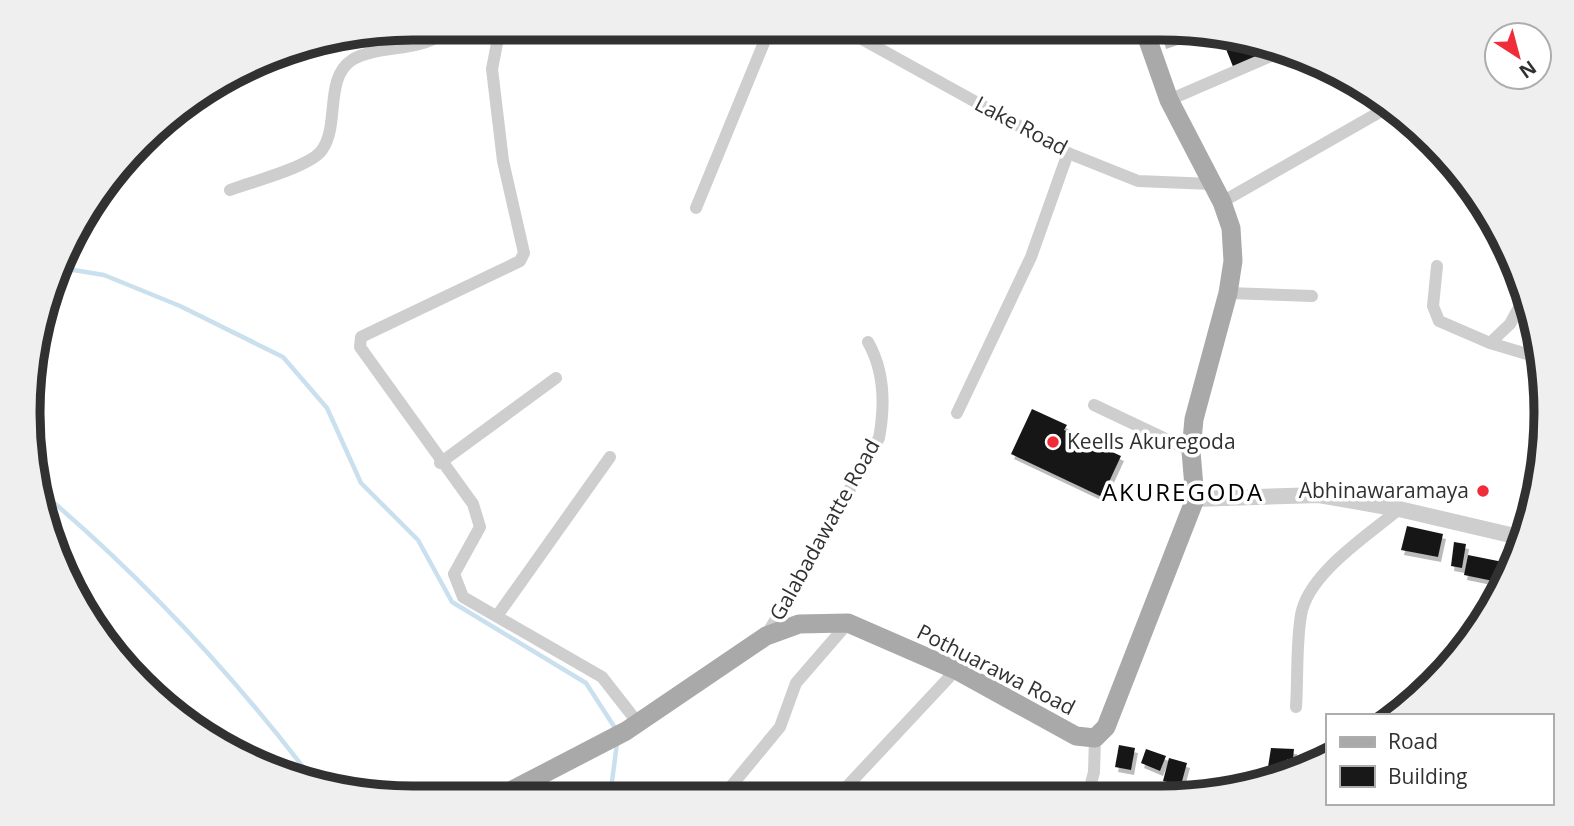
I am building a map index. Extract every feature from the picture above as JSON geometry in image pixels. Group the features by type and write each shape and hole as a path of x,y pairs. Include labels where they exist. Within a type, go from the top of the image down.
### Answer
{"main road":[{"path":"1094,738 1106,727 1195,499 1191,451 1194,419 1228,293 1233,261 1231,228 1217,193 1169,100 1148,40"},
{"name":"Pothuarawa Road","path":"521,786 632,727 766,636 799,624 848,623 956,670 1076,736 1094,738"}],"street":[{"path":"230,190 310,160 322,151 327,139 337,85 342,72 354,58 432,40"},
{"path":"498,40 492,69 503,161 524,253 520,261 361,337 360,347 440,463 472,504 480,527 454,574 463,597 602,677 632,727"},
{"path":"696,208 766,40"},
{"name":"Lake Road","path":"862,40 1068,153 1138,181 1217,193"},
{"path":"1169,100 1270,57"},
{"path":"1217,193 1380,111"},
{"path":"957,413 1031,257 1068,153"},
{"path":"1437,266 1433,306 1440,321 1490,343 1529,355"},
{"path":"1228,293 1312,296"},
{"path":"1490,343 1510,324 1519,309"},
{"name":"Galabadawatte Road","path":"766,636 879,438 884,406 876,356 868,342"},
{"path":"440,463 556,378"},
{"path":"1094,405 1191,451"},
{"path":"497,616 610,457"},
{"path":"1195,499 1319,495 1399,509 1513,536"},
{"path":"1296,707 1301,613 1312,589 1329,568 1399,509"},
{"path":"731,786 780,727 796,683 848,623"},
{"path":"847,786 956,670"},
{"path":"1090,786 1094,772 1094,738"}],"building":[{"path":"1225,45 1265,55 1234,69"},
{"name":"Keells Akuregoda","path":"1032,409 1067,425 1064,430 1121,456 1102,497 1011,454"},
{"path":"1407,526 1443,534 1438,557 1401,550"},
{"path":"1454,542 1466,544 1462,568 1451,566"},
{"path":"1468,555 1502,562 1493,581 1464,575"},
{"path":"1119,745 1135,748 1131,770 1115,767"},
{"path":"1271,748 1294,749 1293,759 1287,759 1287,764 1268,767"},
{"path":"1146,749 1166,756 1160,771 1141,763"},
{"path":"1169,758 1187,763 1181,785 1163,781"}],"waterway":[{"path":"69,269 104,275 180,306 283,357 327,408 361,483 418,540 452,602 586,683 617,731"},
{"path":"51,500 148,590 216,662 305,769"},
{"path":"611,786 617,743"}],"place":[{"name":"Keells Akuregoda","path":"1053,442"},
{"name":"Abhinawaramaya","path":"1483,491"}],"district":[{"name":"AKUREGODA","path":"1183,493"}]}
